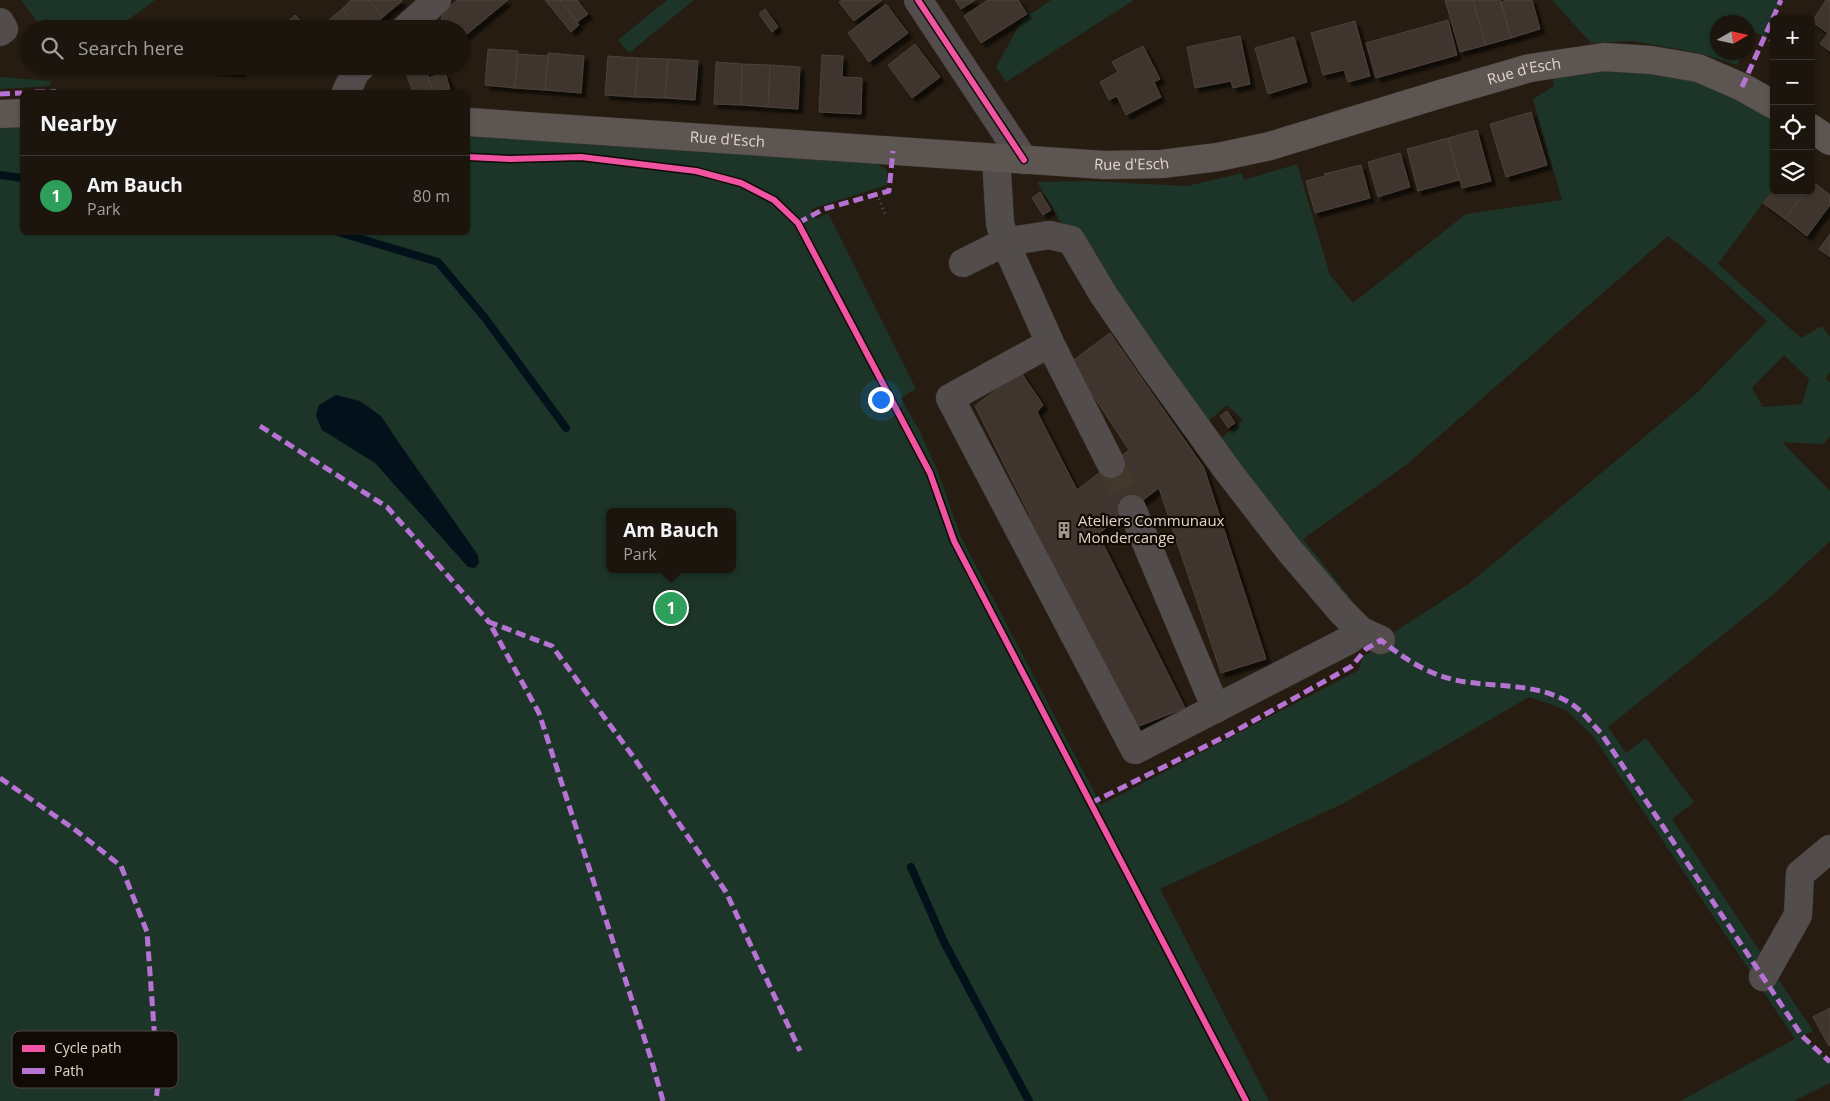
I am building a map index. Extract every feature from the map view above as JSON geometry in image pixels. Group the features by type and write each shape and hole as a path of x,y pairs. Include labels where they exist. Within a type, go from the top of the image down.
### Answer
{"main road":[{"name":"Rue d'Esch","path":"470,122 1104,166 1162,164 1218,157 1270,146 1530,68 1604,57 1652,60 1698,68 1742,87 1770,103"},
{"path":"0,114 20,113"},
{"path":"1815,131 1830,141"}],"street":[{"path":"415,20 437,0"},
{"path":"918,0 1011,160 997,174 1000,223 1005,242 1050,343 1111,464"},
{"path":"0,22 4,29 0,32"},
{"path":"347,90 354,75"},
{"path":"964,263 1005,242 1050,235 1071,240 1114,310 1228,471 1289,550 1341,611 1371,636 1349,640 1135,750 950,398 1050,343"},
{"path":"1132,509 1216,709"},
{"path":"1763,977 1798,915 1800,874 1830,849"}],"path":[{"path":"1765,37 1770,41"},
{"path":"877,194 885,214"}],"green space":[{"path":"21,0 155,0 128,20 36,20"},
{"path":"667,0 694,0 629,53 618,40"},
{"path":"1051,0 1134,0 1006,82 996,67 1022,20"},
{"path":"1552,0 1781,0 1775,15 1770,15 1770,25 1765,37 1755,32 1755,15 1710,15 1710,56 1632,41 1591,43"},
{"path":"1721,60 1740,60 1737,65"},
{"path":"1601,69 1647,72 1682,77 1704,83 1745,101 1770,116 1770,193 1718,264 1801,338 1822,326 1830,337 1830,372 1826,378 1830,383 1830,436 1824,444 1782,442 1830,491 1830,541 1775,593 1608,727 1626,753 1646,738 1694,802 1672,819 1813,1031 1802,1036 1830,1062 1830,1083 1794,1101 1680,1101 1795,1039 1593,736 1566,710 1529,697 1344,803 1160,889 1269,1101 0,1101 0,128 20,127 20,235 470,235 470,134 877,164 887,170 887,185 811,209 816,219 828,213 916,389 901,398 920,432 938,472 961,537 1101,805 1359,670 1363,656 1378,649 1219,440 1243,420 1227,405 1207,422 1062,224 1037,182 1089,181 1187,186 1242,173 1244,180 1297,164 1330,275 1353,303 1466,214 1562,200 1533,99 1554,86 1553,76","holes":["1668,236 1706,266 1767,321 1698,392 1470,583 1388,636 1371,624 1303,539 1406,465","1784,355 1809,379 1802,404 1763,407 1752,388"]},
{"path":"0,77 51,81 49,86 0,89"}],"water":[{"path":"336,395 360,401 381,416 478,555 479,563 475,568 468,567 375,463 322,430 316,416 319,405"}],"building":[{"path":"351,0 368,0 383,17 380,20 351,20 342,9"},
{"path":"368,0 401,0 402,1 383,17"},
{"path":"457,0 508,0 470,32 470,20 442,20 445,11"},
{"path":"545,0 560,0 579,25 571,32"},
{"path":"560,0 577,0 588,14 577,22"},
{"path":"842,0 882,0 854,21 839,2"},
{"path":"955,0 975,0 961,9"},
{"path":"988,0 1018,0 1027,14 981,43 964,16"},
{"path":"1445,0 1473,0 1486,45 1460,52"},
{"path":"1473,0 1500,0 1511,38 1486,45"},
{"path":"1507,0 1532,0 1540,29 1511,38 1501,2"},
{"path":"1826,0 1830,0 1830,51 1820,44 1828,33 1815,24 1815,17"},
{"path":"886,4 908,33 869,62 848,33"},
{"path":"342,9 351,20 329,20"},
{"path":"765,9 778,27 772,32 759,14"},
{"path":"295,15 300,20 290,20"},
{"path":"1448,20 1457,55 1376,78 1366,43"},
{"path":"1355,21 1370,76 1348,82 1344,70 1323,75 1311,33"},
{"path":"1240,36 1250,84 1233,88 1231,81 1195,88 1187,47"},
{"path":"1294,37 1307,82 1268,94 1255,48"},
{"path":"915,44 940,77 912,98 888,65"},
{"path":"1143,46 1160,79 1154,82 1161,97 1126,115 1117,96 1109,100 1100,82 1118,72 1112,62"},
{"path":"488,49 518,51 515,88 485,85"},
{"path":"548,53 584,56 581,93 545,90"},
{"path":"518,54 548,56 545,90 515,88"},
{"path":"822,55 843,56 842,77 862,78 861,114 819,112"},
{"path":"608,56 638,58 635,97 605,95"},
{"path":"638,58 668,59 665,98 635,97"},
{"path":"668,59 698,61 695,100 665,98"},
{"path":"716,62 742,64 741,105 714,104"},
{"path":"742,64 770,65 768,107 741,105"},
{"path":"770,65 800,67 798,109 768,107"},
{"path":"428,75 432,90 412,90 407,76"},
{"path":"446,75 450,89 432,90 428,78"},
{"path":"1531,112 1547,165 1506,177 1490,124"},
{"path":"1477,130 1491,181 1462,188 1448,138"},
{"path":"1448,138 1459,180 1418,191 1407,149"},
{"path":"1400,153 1410,187 1378,197 1368,162"},
{"path":"1361,165 1370,198 1315,213 1306,181 1325,176 1324,174"},
{"path":"1815,184 1830,195 1830,205 1807,236 1785,219 1803,195 1815,195"},
{"path":"1040,192 1051,210 1043,215 1032,198"},
{"path":"1770,195 1803,195 1785,219 1763,203"},
{"path":"1830,234 1830,257 1819,249"},
{"name":"Ateliers Communaux Mondercange","path":"1110,333 1204,468 1266,659 1221,673 1159,488 1098,534 1185,708 1134,728 1053,564 1020,525 1030,516 975,406 1020,371 1043,405 1037,412 1077,490 1129,450 1071,362"},
{"path":"1227,411 1235,423 1228,428 1220,416"},
{"path":"1830,1008 1830,1045 1829,1046 1813,1017"}],"waterway":[{"path":"0,175 20,178"},
{"path":"348,235 438,262 485,318 566,428"},
{"path":"911,867 944,942 1029,1101"}],"tunnel":[{"path":"1111,464 1132,509"}],"marked path":[{"path":"1742,87 1781,0"},
{"path":"0,94 20,93"},
{"path":"798,223 824,209 889,191 893,151"},
{"path":"260,426 387,507 489,622"},
{"path":"663,1101 539,713 489,622 552,646 632,755 726,892 800,1051"},
{"path":"1091,803 1228,735 1352,666 1366,649 1381,640 1400,655 1420,667 1454,680 1520,687 1546,692 1570,703 1601,733 1802,1036 1830,1062"},
{"path":"0,778 74,829 121,866 147,932 154,1031"},
{"path":"156,1101 157,1088"}],"cycle path":[{"path":"918,0 1024,160"},
{"path":"470,157 510,159 581,157 696,171 741,183 774,200 798,223 930,473 954,541 1246,1101"}],"place":[{"name":"Ateliers Communaux Mondercange","path":"1064,530"},
{"name":"Am Bauch","path":"671,608"}]}
